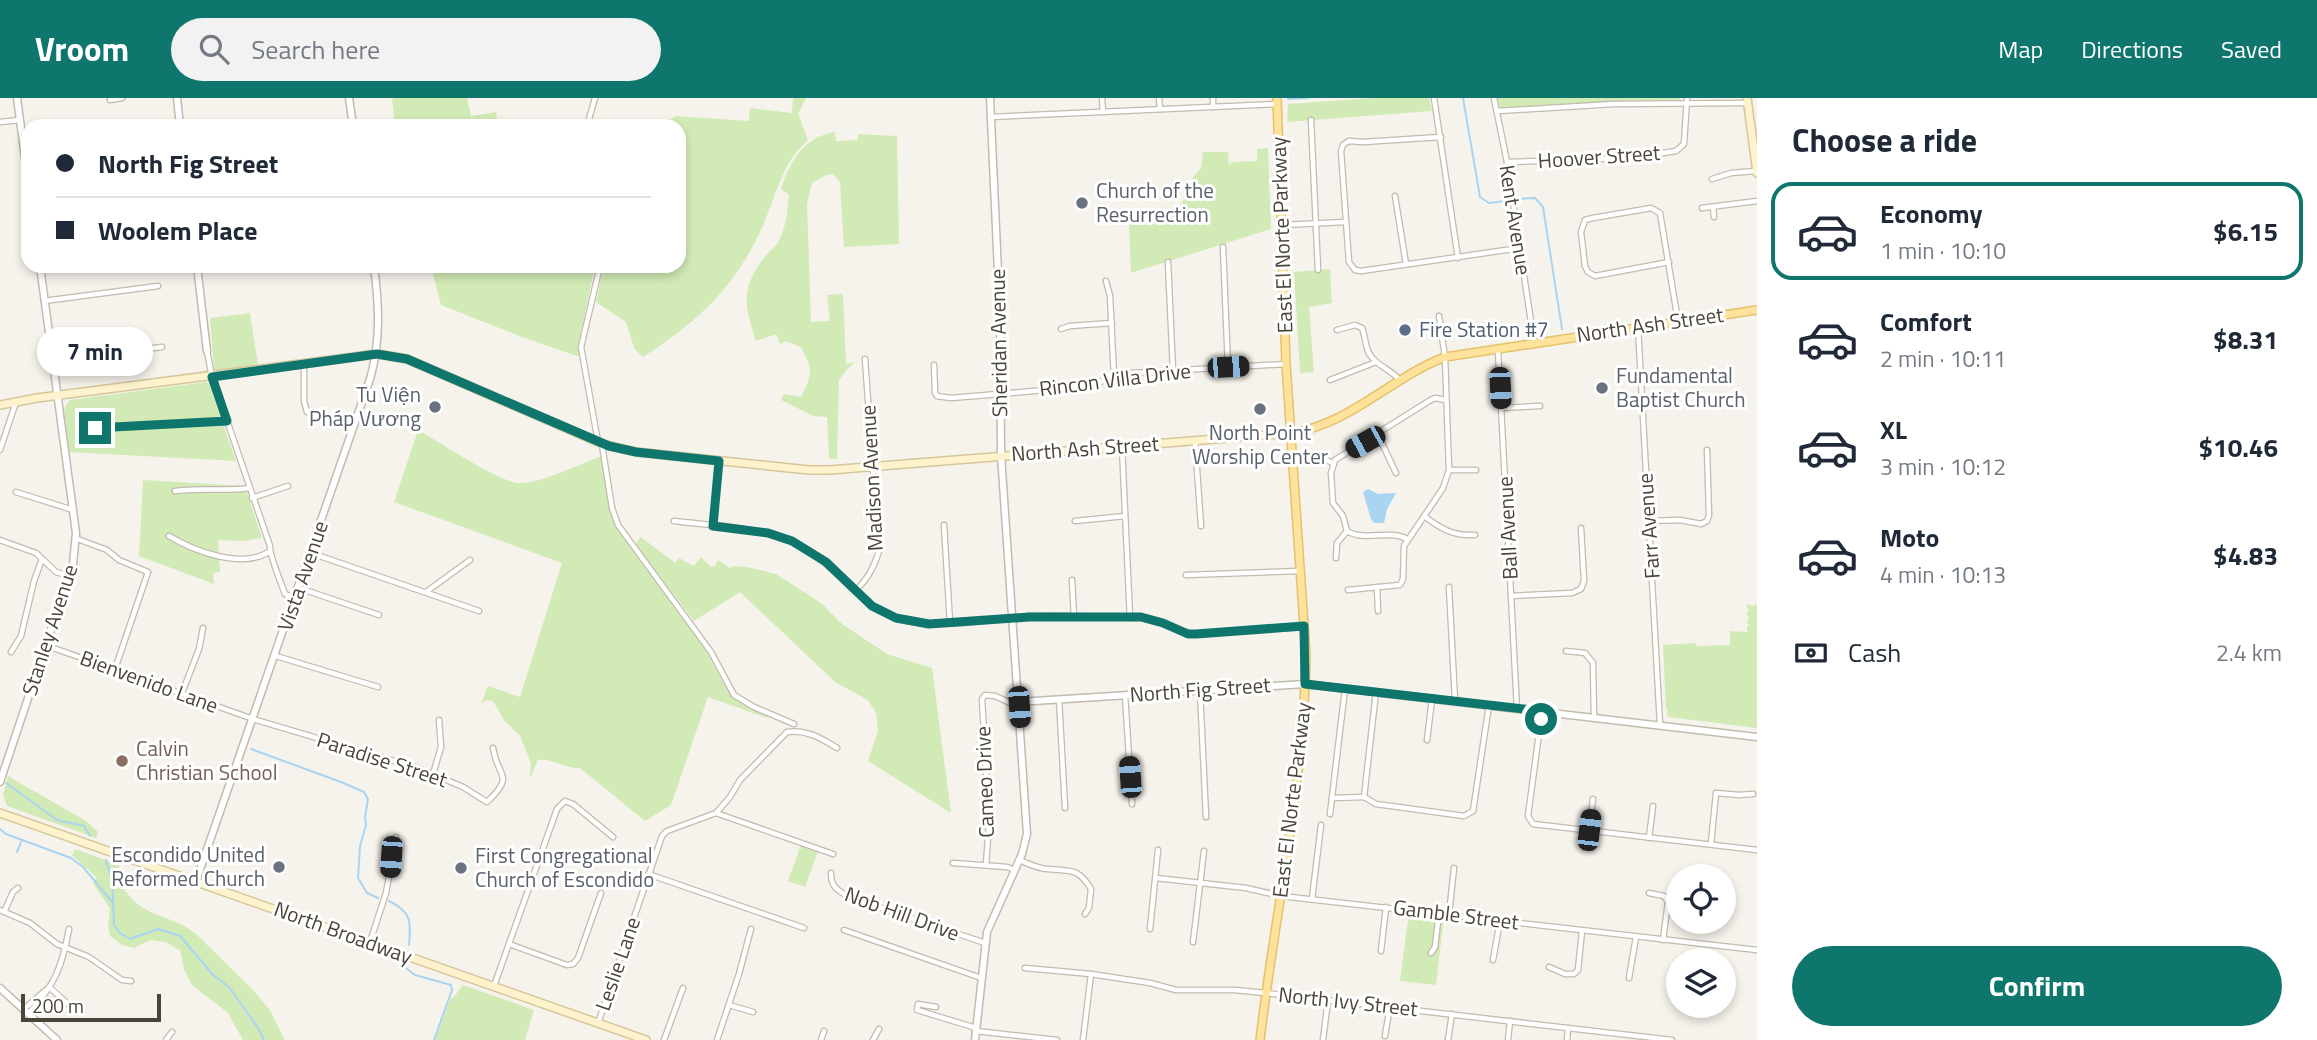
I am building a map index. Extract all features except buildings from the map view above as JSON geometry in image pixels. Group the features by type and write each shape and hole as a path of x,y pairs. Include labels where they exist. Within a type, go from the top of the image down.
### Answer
{"main road":[{"path":"1747,100 1757,172"},
{"name":"East El Norte Parkway","path":"1260,1040 1291,823 1305,684 1304,626 1286,364 1277,101"},
{"name":"North Ash Street","path":"0,405 377,354 407,359 600,443 636,452 809,470 838,470 1307,431 1339,419 1414,370 1445,357 1757,310"},
{"name":"North Broadway","path":"0,813 646,1040"}],"street":[{"path":"17,98 21,127"},
{"path":"110,100 122,98"},
{"path":"177,98 179,119"},
{"path":"349,98 352,119"},
{"path":"589,119 595,98"},
{"name":"Sheridan Avenue","path":"975,1040 988,928 1020,860 1026,844 1027,827 1001,455 999,293 990,98"},
{"path":"1102,98 1103,112"},
{"path":"1160,98 1160,109"},
{"path":"1213,98 1213,107"},
{"path":"1434,98 1458,258"},
{"name":"Kent Avenue","path":"1494,98 1507,162 1534,342"},
{"path":"1496,111 1687,101 1747,100 1757,103"},
{"path":"991,117 1213,107 1277,101"},
{"name":"Hoover Street","path":"1507,162 1630,158 1676,151 1685,140 1687,101"},
{"path":"0,122 20,120"},
{"path":"1311,120 1318,270"},
{"path":"1441,137 1349,141 1343,145 1345,222 1349,262 1352,267 1361,271 1520,248"},
{"path":"1713,179 1731,173 1757,172"},
{"path":"1395,196 1406,264"},
{"path":"1702,208 1757,201"},
{"path":"1713,206 1714,217"},
{"path":"1670,262 1595,276 1588,272 1585,265 1581,228 1585,220 1593,218 1655,209 1662,215 1670,262 1678,321"},
{"path":"1283,225 1345,222"},
{"path":"1223,247 1228,367"},
{"path":"1168,262 1173,371"},
{"name":"Stanley Avenue","path":"0,782 73,565 74,510 41,273"},
{"path":"198,273 212,377 270,546 269,552 274,558 285,594 295,598"},
{"name":"Vista Avenue","path":"196,881 276,656 377,354 379,311 375,273"},
{"path":"598,273 581,347 612,508 618,525 711,652 734,695 794,724"},
{"path":"1106,281 1111,296 1114,377"},
{"path":"44,301 158,285"},
{"path":"1348,590 1400,585 1403,579 1402,553 1407,539 1443,488 1449,470 1445,357 1439,316"},
{"path":"1061,329 1112,323"},
{"path":"1337,330 1355,325 1362,328 1368,353 1399,379"},
{"name":"Farr Avenue","path":"1638,327 1660,725"},
{"path":"52,360 162,347"},
{"name":"Ball Avenue","path":"1498,348 1517,709"},
{"name":"Madison Avenue","path":"855,591 874,568 879,551 865,359"},
{"path":"1330,380 1376,362"},
{"path":"304,363 304,401 307,412"},
{"name":"Rincon Villa Drive","path":"934,365 935,393 943,398 1082,387 1131,373 1286,364"},
{"path":"1347,531 1343,516 1333,503 1331,473 1338,457 1378,435 1429,401 1435,398 1447,400"},
{"path":"0,450 16,402"},
{"path":"1502,408 1540,406"},
{"path":"95,428 227,421"},
{"path":"1378,435 1396,473"},
{"path":"1195,441 1201,526"},
{"path":"1122,446 1130,618"},
{"path":"1648,521 1680,520 1701,524 1707,521 1707,450"},
{"path":"1307,460 1325,459 1334,464"},
{"path":"713,526 719,461"},
{"path":"1449,470 1476,470"},
{"path":"252,498 288,486"},
{"path":"175,491 194,488 249,488"},
{"path":"16,492 74,510"},
{"path":"1075,521 1125,516"},
{"path":"1424,516 1443,531 1462,536 1475,535"},
{"path":"674,521 768,533 792,541 826,562 872,606 896,618 929,624 1074,616 1152,620 1179,631 1196,634 1304,626"},
{"path":"944,524 950,622"},
{"path":"1511,596 1572,593 1581,589 1584,581 1581,528"},
{"path":"1347,531 1356,535 1399,535 1407,539"},
{"path":"1336,558 1337,543 1347,531"},
{"path":"169,536 186,546 220,557 245,558 269,552"},
{"path":"75,538 107,550 119,560 148,572 116,669"},
{"path":"0,541 36,553 56,572 69,576"},
{"path":"311,553 479,611"},
{"path":"11,652 20,636 34,581 43,559"},
{"path":"426,593 470,560"},
{"path":"1186,576 1300,570"},
{"path":"1072,580 1074,616"},
{"path":"1377,587 1378,611"},
{"path":"1449,587 1455,701"},
{"path":"299,588 379,615"},
{"path":"182,693 199,649 203,628"},
{"name":"Bienvenido Lane","path":"45,645 253,719"},
{"path":"1566,652 1585,653 1592,663 1594,717"},
{"path":"276,656 378,687"},
{"name":"North Fig Street","path":"1019,705 1059,699 1305,684 1757,737"},
{"path":"1330,814 1345,688"},
{"path":"1200,690 1206,817"},
{"path":"1364,797 1376,691"},
{"name":"Cameo Drive","path":"986,865 989,823 982,703 985,695 991,695 1019,705"},
{"path":"1125,695 1132,804"},
{"path":"1427,740 1433,698"},
{"path":"1059,699 1065,808"},
{"path":"1332,798 1364,797 1376,804 1468,815 1473,811 1489,705"},
{"path":"1542,711 1532,802 1528,816 1530,821 1537,825 1757,850"},
{"name":"Paradise Street","path":"253,719 433,774 463,787 487,802 496,794 503,781 493,748"},
{"path":"433,774 441,747 439,720"},
{"path":"833,853 716,813 740,780 787,732 801,731 818,736 837,748"},
{"path":"1711,844 1716,793 1753,794"},
{"path":"1589,830 1593,799"},
{"path":"494,987 561,803 565,801 573,804 613,837"},
{"path":"1649,838 1653,806"},
{"name":"Leslie Lane","path":"598,1023 662,836 667,831 716,813"},
{"path":"1312,899 1321,825"},
{"path":"369,943 386,893 396,836"},
{"path":"1150,929 1158,850"},
{"path":"1193,942 1204,851"},
{"path":"1020,860 1039,867 1067,869 1078,873 1091,889 1089,908 1085,914"},
{"path":"953,863 1015,870"},
{"path":"1449,914 1454,868"},
{"name":"Nob Hill Drive","path":"831,873 835,889 849,897 985,943"},
{"path":"648,874 804,929"},
{"name":"Gamble Street","path":"1156,878 1246,888 1281,896 1757,950"},
{"path":"18,888 2,911 30,923 51,940 89,957 122,980 131,982"},
{"path":"509,944 566,965 573,964 578,958 601,893"},
{"path":"1649,893 1664,896 1668,902 1663,940"},
{"path":"1381,951 1386,906"},
{"path":"1431,953 1435,947 1439,913"},
{"path":"1493,960 1500,921"},
{"path":"26,1012 42,1000 58,975 69,929"},
{"path":"717,1040 751,929"},
{"path":"844,930 981,978"},
{"path":"1549,967 1565,974 1574,974 1578,970 1582,931"},
{"path":"1629,978 1636,937"},
{"name":"North Ivy Street","path":"1025,968 1091,974 1176,990 1265,993 1672,1040"},
{"path":"1083,1040 1091,974"},
{"path":"49,987 77,1012"},
{"path":"0,988 57,1040"},
{"path":"664,1040 683,988"},
{"path":"1323,1040 1328,1000"},
{"path":"936,1007 918,1004 918,1010 976,1029 1057,1040"},
{"path":"729,1005 753,1012"},
{"path":"1385,1036 1390,1006"},
{"path":"1448,1040 1451,1014"},
{"path":"1508,1040 1510,1021"},
{"path":"1567,1040 1569,1028"},
{"path":"873,1040 879,1029"},
{"path":"821,1040 824,1031"},
{"path":"166,1040 172,1032"}],"green space":[{"path":"392,98 467,98 471,116 496,112 497,119 394,119"},
{"path":"793,98 806,98 798,114 808,140 784,172 765,222 737,273 695,319 643,357 634,348 626,322 596,302 602,273 686,273 686,119 672,119 676,116 749,121 750,108 792,113"},
{"path":"1375,98 1429,98 1432,111 1287,122 1288,104"},
{"path":"1496,98 1681,98 1676,102 1504,109 1499,106"},
{"path":"835,132 836,141 858,140 858,134 897,136 899,244 844,247 840,182 833,174 812,183 807,204 811,322 830,321 827,295 843,294 846,364 855,362 839,380 837,459 829,459 827,417 813,416 781,400 784,394 801,397 808,382 808,361 801,347 785,341 780,345 776,334 756,341 747,299 756,270 777,244 784,227 789,195 781,189 789,169 807,145"},
{"path":"1268,148 1271,229 1131,273 1130,213 1142,213 1147,225 1184,212 1179,206 1186,197 1188,184 1201,168 1203,152 1228,152 1229,165 1232,162 1257,161 1257,149"},
{"path":"1330,269 1332,303 1309,307 1314,372 1300,373 1294,272"},
{"path":"433,273 594,273 580,336 580,357 441,305"},
{"path":"250,313 258,365 217,371 214,369 210,318"},
{"path":"206,382 236,461 69,452 64,409 70,400"},
{"path":"418,430 497,476 519,483 548,477 601,456 613,522 700,640 735,699 768,715 767,718 708,697 671,805 645,821 580,768 538,760 530,778 531,763 520,736 504,720 493,701 486,700 481,704 488,686 520,697 562,563 394,502"},
{"path":"143,480 245,486 262,538 243,541 218,540 220,572 213,573 214,584 139,556"},
{"path":"641,537 675,563 679,558 694,566 701,557 711,567 715,566 718,560 730,568 747,567 776,574 821,603 842,624 887,654 932,668 951,813 868,761 878,731 876,713 868,700 835,682 740,592 694,621 635,544"},
{"path":"1757,604 1757,728 1669,717 1666,713 1663,645 1730,645 1730,631 1747,632 1747,626 1750,625 1747,623 1749,612 1746,605"},
{"path":"8,776 86,821 98,832 96,838 7,806 3,795"},
{"path":"801,845 818,851 805,887 788,881"},
{"path":"75,849 119,865 124,879 121,884 137,903 195,933 270,1010 285,1040 243,1040 228,1013 192,985 184,969 180,950 165,942 151,940 134,948 122,945 110,936 110,909 93,883 97,878 72,855"},
{"path":"1409,912 1444,916 1436,985 1400,981"},
{"path":"463,985 534,1010 525,1040 435,1040 451,997 453,998"}],"water":[{"path":"1368,489 1378,494 1396,493 1387,509 1384,523 1374,523 1371,519 1363,492"}],"waterway":[{"path":"1288,99 1308,98"},
{"path":"1463,98 1480,197 1489,203 1505,201"},
{"path":"1517,199 1535,198 1543,207 1562,329"},
{"path":"251,749 364,792 368,799 358,878 367,893 378,898"},
{"path":"6,783 57,820 84,826 90,836"},
{"path":"0,829 6,834 71,858 83,867 113,903"},
{"path":"17,852 22,840"},
{"path":"106,860 112,880 114,925 120,933 130,939 158,929 180,936 213,975 229,987 264,1040"},
{"path":"389,901 402,909 408,918 409,945"},
{"path":"406,968 415,975 451,985 452,990 434,1040"}],"place":[{"name":"Church of the Resurrection","path":"1082,203"},
{"name":"Fire Station #7","path":"1405,330"},
{"name":"Fundamental Baptist Church","path":"1602,388"},
{"name":"Tu Viện Pháp Vương","path":"435,407"},
{"name":"North Point Worship Center","path":"1260,409"},
{"name":"Calvin Christian School","path":"122,761"},
{"name":"Escondido United Reformed Church","path":"279,867"},
{"name":"First Congregational Church of Escondido","path":"461,868"}],"route":[{"path":"95,428 227,421 212,377 377,354 391,355 407,359 616,449 719,461 713,526 768,533 806,548 826,562 872,606 896,618 929,624 1029,617 1141,617 1188,634 1304,626 1305,684 1542,711 1541,719"}]}
